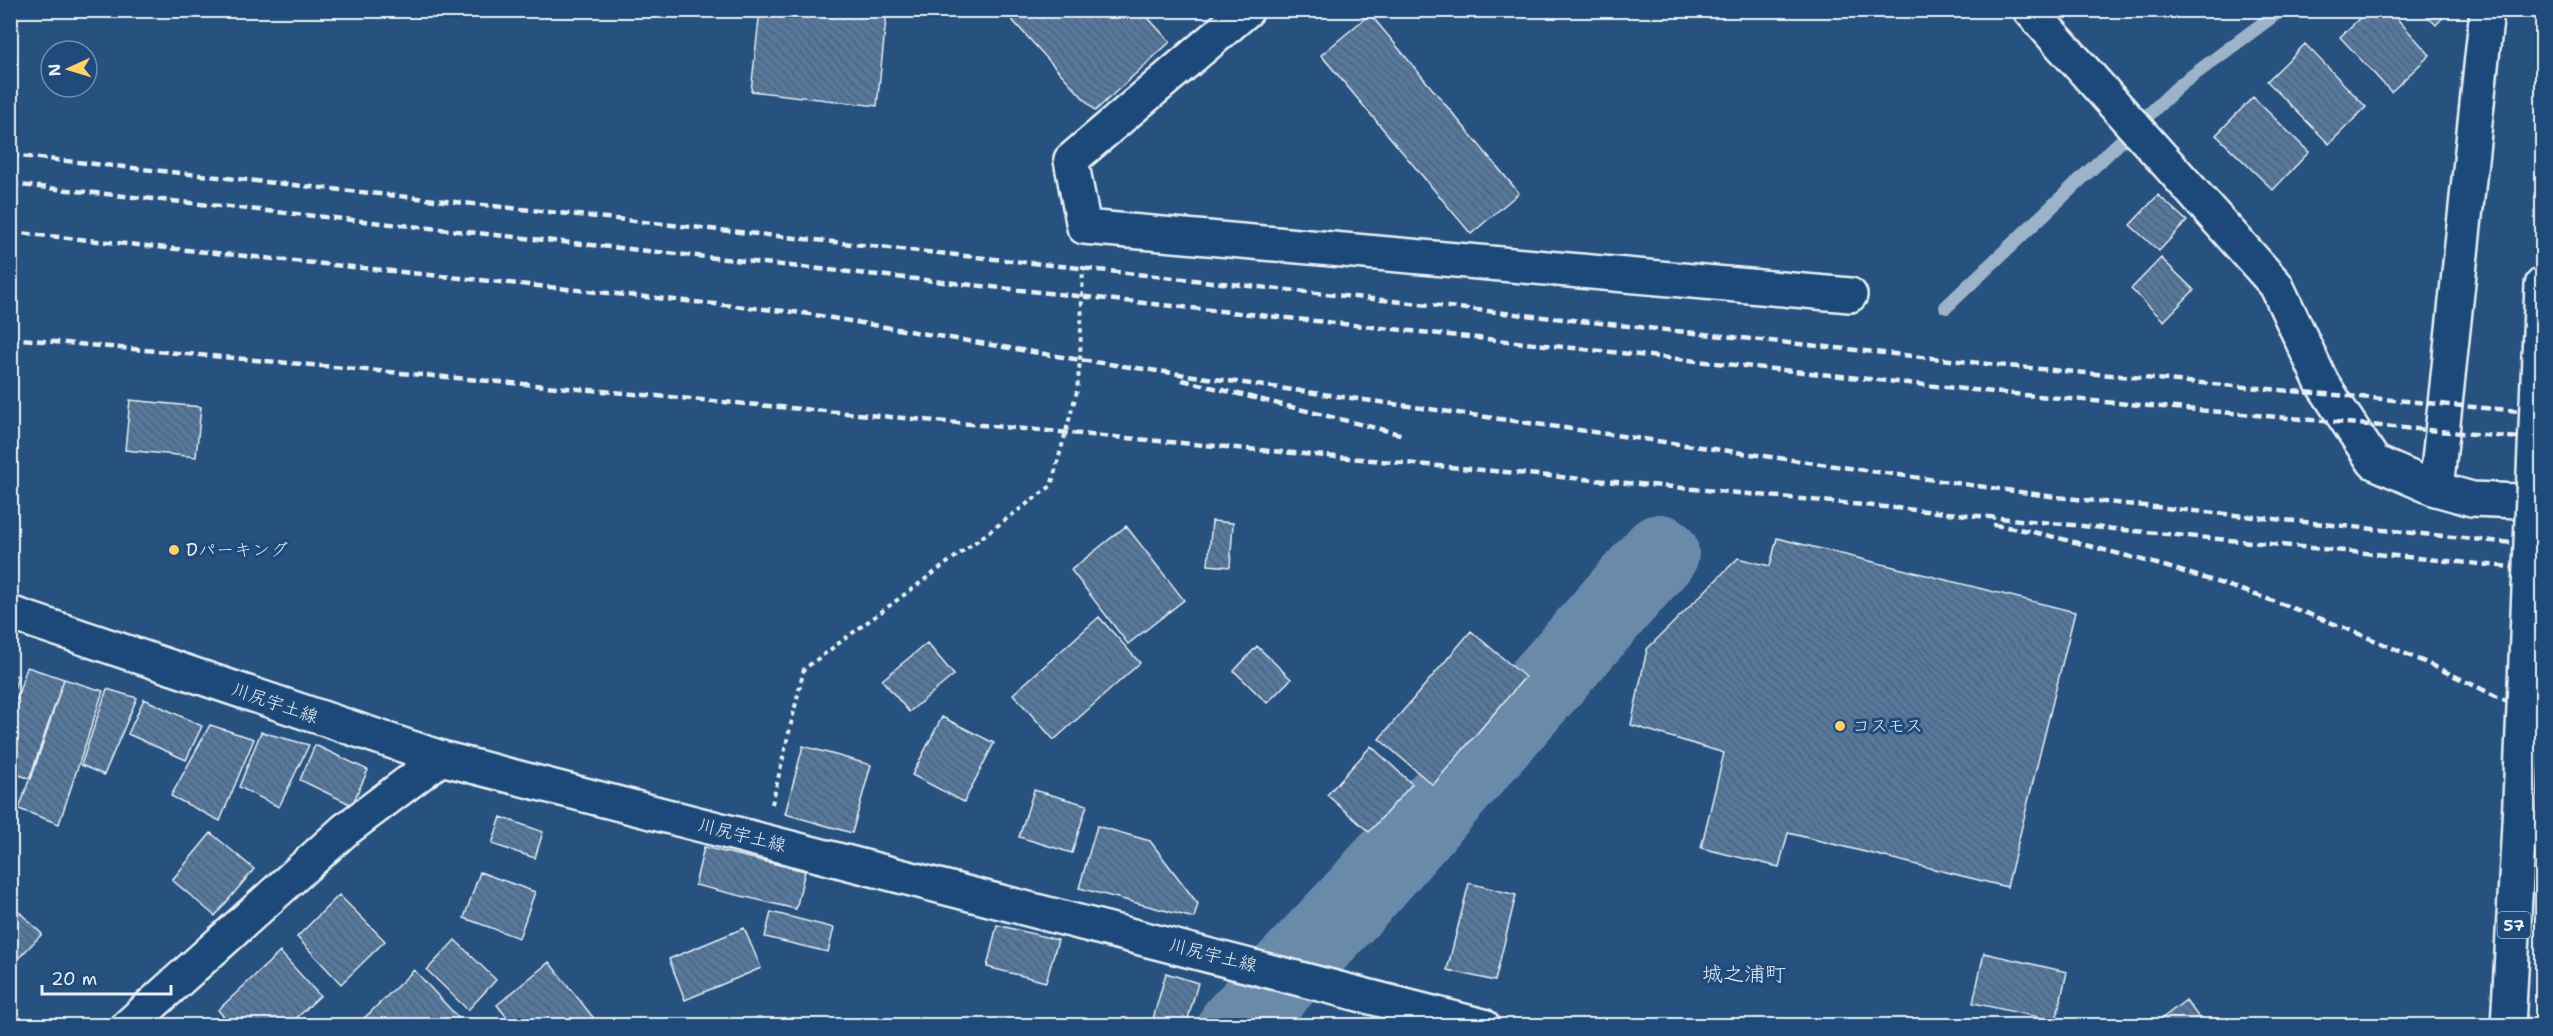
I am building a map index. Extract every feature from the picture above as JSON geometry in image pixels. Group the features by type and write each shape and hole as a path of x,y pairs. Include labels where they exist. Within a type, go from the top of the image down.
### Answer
{"main road":[{"path":"1246,10 1071,160 1084,227 1850,295"},
{"path":"2030,10 2276,285 2322,384 2374,462 2436,489 2472,500 2542,502"},
{"path":"2436,489 2487,10"},
{"name":"57","path":"2508,1026 2542,285"},
{"name":"川尻宇土線","path":"10,614 441,758 1483,1026"},
{"path":"136,1023 345,831 441,758"}],"path":[{"path":"763,840 804,669 1051,486 1077,391 1084,227"},
{"path":"10,388 13,388 10,411"}],"building":[{"path":"760,10 887,10 877,106 751,91"},
{"path":"1003,10 1141,10 1170,42 1095,111"},
{"path":"2368,10 2389,10 2430,55 2391,92 2340,37"},
{"path":"2421,10 2450,10 2436,25"},
{"path":"1370,14 1519,193 1471,234 1321,55"},
{"path":"2305,44 2366,107 2329,144 2267,81"},
{"path":"2253,97 2309,152 2273,190 2216,135"},
{"path":"2158,195 2187,221 2159,251 2130,225"},
{"path":"2161,258 2194,290 2164,321 2131,289"},
{"path":"130,400 201,407 196,457 125,450"},
{"path":"1212,521 1233,523 1230,567 1208,565"},
{"path":"1126,526 1184,600 1128,644 1071,570"},
{"path":"1777,538 2075,612 2007,887 1788,833 1779,867 1701,848 1724,753 1631,725 1647,649 1738,558 1770,566"},
{"path":"1099,617 1140,663 1054,740 1013,694"},
{"path":"1471,631 1525,677 1433,785 1379,739"},
{"path":"927,643 954,675 909,712 882,680"},
{"path":"1257,646 1291,679 1267,703 1234,671"},
{"path":"27,667 64,679 31,779 10,772 10,719"},
{"path":"10,674 18,676 10,705"},
{"path":"64,679 103,691 59,824 19,809"},
{"path":"107,689 137,698 104,775 81,765"},
{"path":"144,699 202,726 186,760 128,734"},
{"path":"942,717 994,743 964,802 912,775"},
{"path":"210,725 254,739 220,821 171,796"},
{"path":"261,732 309,745 279,807 239,787"},
{"path":"315,745 368,770 352,805 300,780"},
{"path":"803,746 871,765 852,833 785,814"},
{"path":"1371,746 1412,784 1369,832 1327,795"},
{"path":"1034,790 1087,805 1072,853 1019,837"},
{"path":"501,817 543,832 535,858 492,844"},
{"path":"1097,826 1150,841 1198,904 1194,918 1079,888"},
{"path":"211,833 254,869 215,916 172,880"},
{"path":"704,847 805,871 796,909 695,885"},
{"path":"480,872 535,892 519,938 464,918"},
{"path":"1469,883 1516,895 1495,981 1447,970"},
{"path":"339,895 385,941 341,984 297,937"},
{"path":"10,903 42,934 10,967"},
{"path":"771,912 834,928 828,952 765,937"},
{"path":"997,925 1058,940 1046,982 987,967"},
{"path":"744,928 761,968 685,1000 669,959"},
{"path":"455,940 496,980 468,1010 427,970"},
{"path":"280,952 320,996 288,1026 232,1026 218,1010"},
{"path":"1984,953 2067,972 2056,1021 1973,1003"},
{"path":"549,962 600,1026 514,1026 497,1005"},
{"path":"414,970 466,1026 356,1026"},
{"path":"1166,973 1198,983 1186,1026 1151,1026"},
{"path":"2186,1000 2205,1026 2152,1026"}],"waterway":[{"path":"1946,307 2180,85 2281,10"},
{"path":"1237,1026 1354,902 1660,553"}],"railway":[{"path":"10,155 2007,366 2542,413"},
{"path":"10,184 2002,393 2542,440"},
{"path":"10,232 803,313 1080,360 2056,497 2542,546"},
{"path":"10,338 1728,492 2542,570"},
{"path":"1182,380 1404,435"},
{"path":"1993,525 2051,536 2164,566 2276,602 2384,644 2542,720"}],"place":[{"name":"Dパーキング","path":"174,550"},
{"name":"コスモス","path":"1840,726"}],"district":[{"name":"城之浦町","path":"1744,974"}]}
